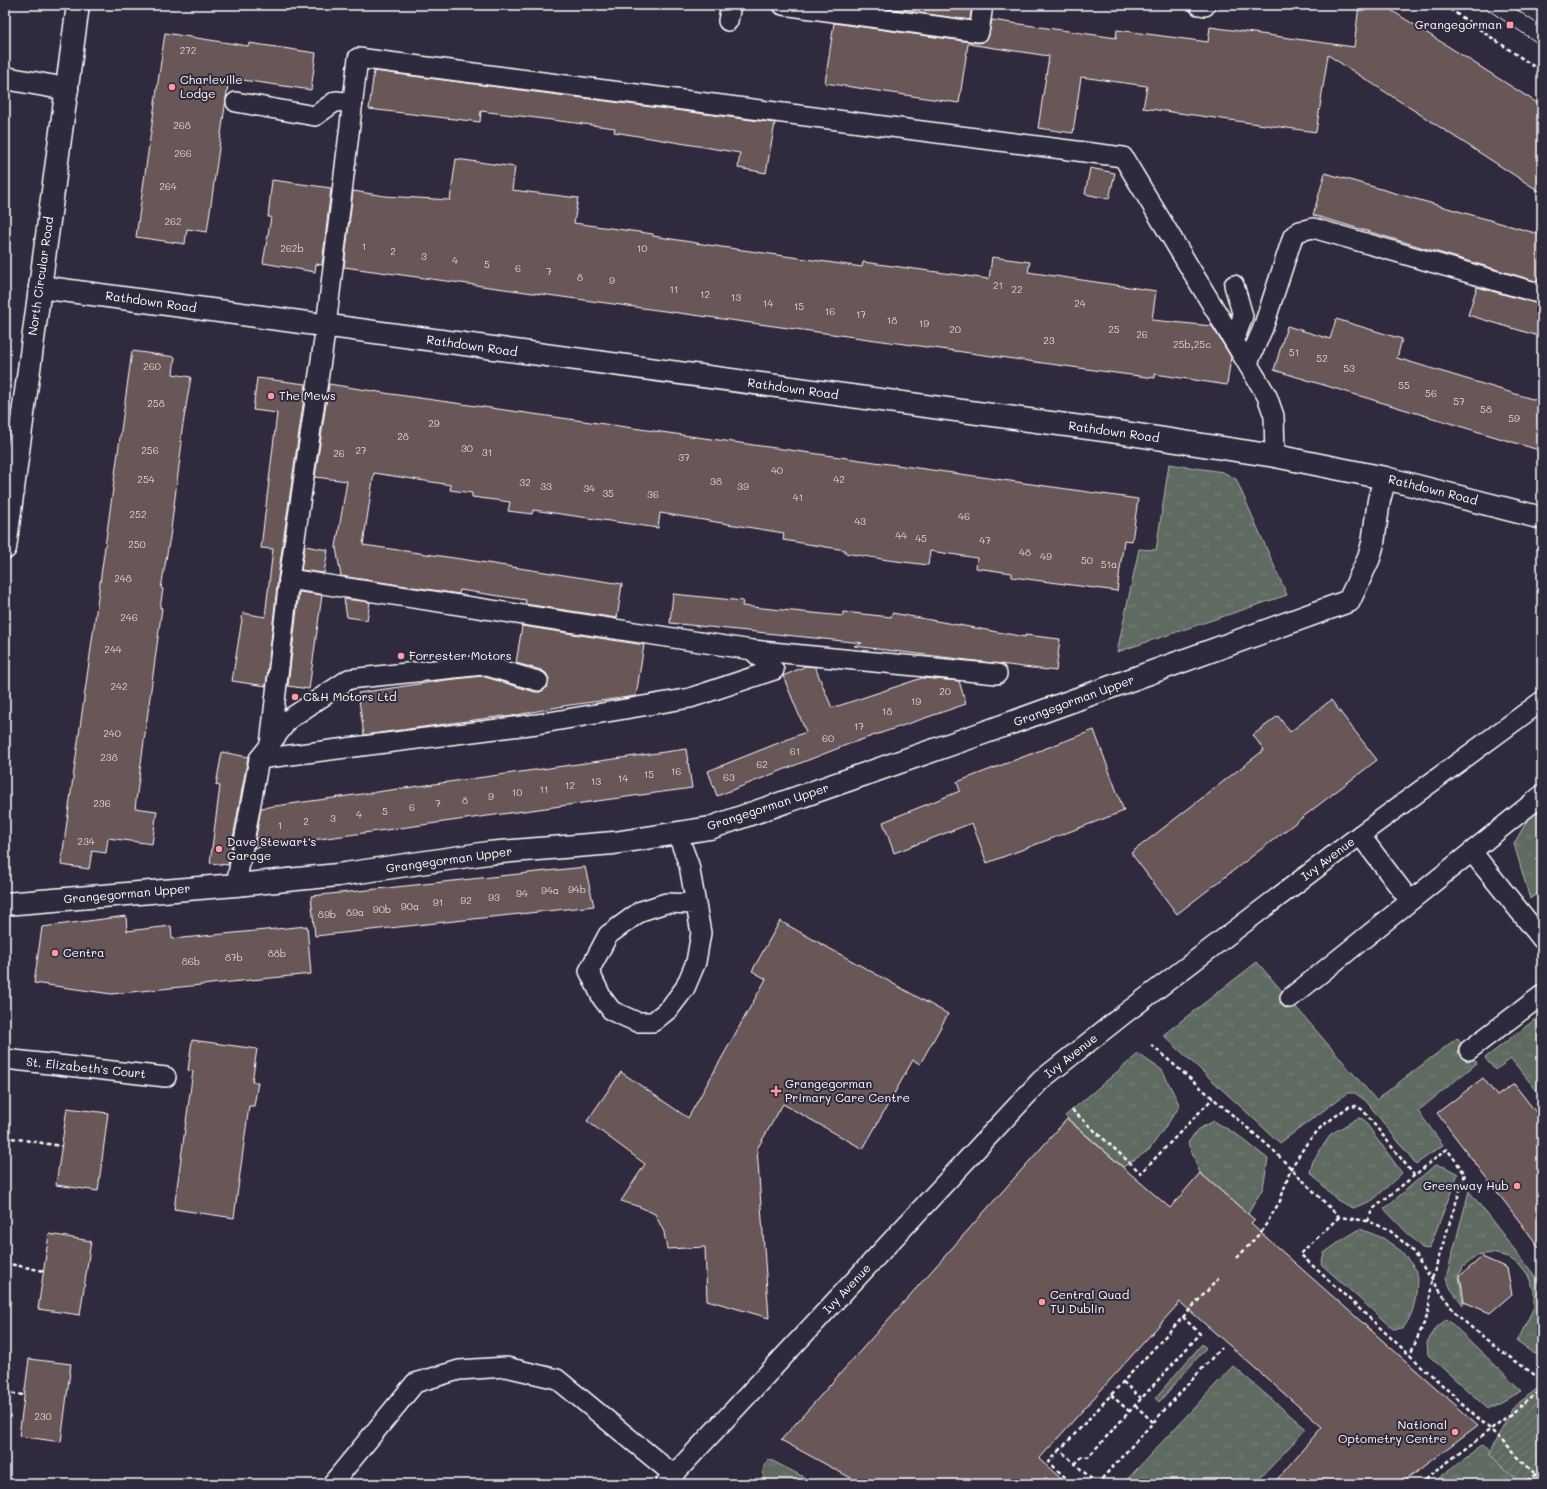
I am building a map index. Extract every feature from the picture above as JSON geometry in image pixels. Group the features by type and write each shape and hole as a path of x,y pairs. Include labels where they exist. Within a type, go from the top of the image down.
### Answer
{"street":[{"name":"North Circular Road","path":"5,548 78,5"},
{"path":"5,78 67,89"},
{"name":"Rathdown Road","path":"40,287 1111,431 1275,456 1385,478 1542,518"},
{"name":"Grangegorman Upper","path":"5,904 338,875 488,853 614,843 710,828 983,734 1349,601 1369,558 1373,543 1379,500 1385,478"}],"lane":[{"path":"783,5 979,32 983,5"},
{"path":"236,885 264,752 326,326 358,58 1120,150 1267,396 1274,416 1275,456"},
{"path":"236,102 315,116 336,101 353,103"},
{"path":"1248,363 1263,328 1293,236 1300,231 1313,228 1542,294"},
{"path":"1234,285 1243,316 1234,341"},
{"path":"289,579 752,650 997,674"},
{"path":"264,752 537,724 690,698 774,670 752,650"},
{"path":"264,752 288,719 349,679 483,665 538,680"},
{"name":"Ivy Avenue","path":"670,1479 1041,1080 1360,835 1542,701"},
{"path":"1290,998 1542,795"},
{"path":"677,833 689,865 701,933 696,962 685,988 669,1009 653,1022 637,1022 612,1011 602,998 589,971 608,935 641,911 666,903 695,904"},
{"path":"1360,835 1410,901"},
{"path":"1472,852 1542,939"},
{"path":"1469,1050 1542,995"},
{"name":"St. Elizabeth's Court","path":"5,1059 166,1077"},
{"path":"332,1484 415,1383 459,1370 506,1367 557,1379 670,1479"}],"path":[{"path":"1444,5 1542,72"},
{"path":"1534,5 1542,10"},
{"path":"1151,1045 1272,1149 1339,1216 1367,1220 1388,1229 1410,1248 1456,1314 1487,1341 1542,1380"},
{"path":"1072,1110 1141,1173 1213,1098"},
{"path":"1237,1258 1262,1231 1280,1201 1291,1168 1307,1143 1322,1126 1348,1107 1356,1106 1363,1110 1414,1175"},
{"path":"5,1137 62,1146"},
{"path":"1367,1220 1373,1210 1447,1149 1465,1174 1432,1280 1428,1314 1410,1355"},
{"path":"1339,1216 1300,1254 1490,1429 1542,1481"},
{"path":"5,1263 44,1271"},
{"path":"1072,1484 1049,1462 1219,1278"},
{"path":"1075,1464 1083,1456 1088,1457 1200,1334 1182,1317"},
{"path":"1060,1450 1097,1484 1221,1348"},
{"path":"1123,1382 1141,1398"},
{"path":"1419,1484 1542,1390"},
{"path":"5,1393 25,1395"},
{"path":"1111,1395 1129,1411"},
{"path":"1135,1406 1153,1422"},
{"path":"1520,1484 1536,1475"}],"green space":[{"path":"1169,464 1223,472 1236,479 1287,595 1117,652 1139,549 1156,550"},
{"path":"1542,805 1542,890 1530,899 1514,844 1530,815"},
{"path":"1257,962 1376,1100 1457,1038 1477,1063 1418,1111 1443,1145 1416,1164 1366,1101 1355,1093 1347,1093 1280,1143 1163,1035"},
{"path":"1542,1014 1542,1097 1511,1059 1495,1070 1485,1058"},
{"path":"1138,1054 1162,1070 1180,1106 1149,1150 1123,1167 1065,1116"},
{"path":"1358,1118 1363,1119 1402,1173 1372,1201 1353,1208 1337,1200 1310,1172 1313,1161 1331,1134"},
{"path":"1214,1121 1239,1136 1268,1159 1263,1188 1248,1214 1200,1173 1188,1143 1197,1130"},
{"path":"1435,1165 1445,1167 1458,1174 1429,1249 1422,1248 1384,1209"},
{"path":"1469,1191 1542,1285 1542,1356 1533,1353 1517,1342 1534,1307 1534,1291 1528,1275 1522,1267 1508,1257 1492,1253 1478,1255 1463,1267 1459,1276 1463,1305 1451,1289 1446,1278"},
{"path":"1360,1229 1383,1238 1401,1251 1417,1271 1415,1301 1411,1315 1403,1328 1393,1329 1321,1264 1324,1253"},
{"path":"1447,1319 1522,1391 1488,1409 1428,1355 1427,1342 1437,1327"},
{"path":"1202,1344 1206,1348 1159,1402 1155,1398"},
{"path":"1233,1366 1306,1429 1255,1484 1123,1484"},
{"path":"1542,1385 1542,1484 1522,1484 1489,1454 1512,1408"},
{"path":"1483,1445 1521,1479 1513,1484 1431,1484"},
{"path":"769,1459 817,1484 764,1484 763,1468"}],"building":[{"path":"864,5 972,5 970,20"},
{"path":"1359,5 1383,5 1542,106 1542,193 1328,55 1316,132 1143,108 1147,86 1081,77 1073,133 1038,128 1049,56 968,44 959,103 825,83 834,23 978,43 983,42 988,38 992,20 1116,38 1117,30 1208,42 1210,27 1354,47"},
{"path":"165,33 248,46 249,43 316,53 311,90 229,78 207,232 187,229 185,244 136,237"},
{"path":"374,71 775,123 766,173 738,168 740,153 614,132 615,128 481,111 480,122 369,109"},
{"path":"456,159 515,167 512,190 578,198 574,223 653,234 653,236 715,246 862,267 863,262 989,279 992,257 1030,262 1028,272 1156,291 1152,320 1212,326 1231,357 1227,385 1155,374 1155,378 1123,374 344,267 353,191 385,196 450,200"},
{"path":"1090,168 1115,173 1109,199 1085,194"},
{"path":"1325,173 1542,235 1542,283 1313,215"},
{"path":"272,180 331,188 322,265 316,264 315,272 263,263 271,217 268,217"},
{"path":"1477,287 1542,305 1542,337 1468,315"},
{"path":"1336,319 1402,339 1397,358 1542,402 1542,451 1274,370 1287,326 1330,339"},
{"path":"132,351 175,357 173,374 191,377 180,442 182,442 170,537 161,588 163,589 160,608 162,608 135,808 157,811 152,844 108,838 106,853 92,851 89,869 61,865"},
{"path":"257,378 306,384 278,577 266,686 232,681 243,613 265,617 273,549 261,548 277,413 253,410"},
{"path":"329,384 1138,499 1132,541 1124,540 1117,591 1012,577 1012,573 976,568 977,558 930,551 928,565 888,560 845,553 845,550 783,540 784,533 660,513 658,528 533,510 532,514 508,511 510,502 472,497 472,493 450,490 451,485 374,473 363,545 622,584 617,618 525,604 526,600 460,590 459,594 341,576 336,547 347,481 315,477"},
{"path":"305,546 328,550 324,573 301,570"},
{"path":"299,592 322,595 309,689 288,686"},
{"path":"673,594 743,601 742,606 843,616 843,612 891,617 892,613 1025,637 1025,635 1060,639 1056,671 854,646 862,643 670,623"},
{"path":"344,599 370,602 367,620 347,617"},
{"path":"522,626 644,645 636,696 563,706 507,717 504,716 364,735 358,693 482,676 535,692 540,692 545,689 549,679 546,673 541,670 516,663"},
{"path":"806,666 815,667 832,708 922,678 959,681 966,704 849,744 717,796 708,771 806,732 783,676"},
{"path":"1331,700 1377,760 1177,914 1131,853 1264,750 1253,735 1278,716 1290,732"},
{"path":"1094,730 1124,811 987,863 972,823 894,853 883,822 960,791 957,782"},
{"path":"686,749 692,788 254,848 261,808"},
{"path":"222,752 248,757 228,865 210,863 220,786 216,785"},
{"path":"585,867 594,906 315,936 311,896"},
{"path":"126,916 127,931 171,926 172,939 307,926 311,974 111,994 34,983 42,927"},
{"path":"780,921 948,1014 920,1064 913,1060 863,1149 783,1104 757,1149 769,1318 707,1300 705,1247 667,1249 664,1232 655,1214 621,1201 645,1164 587,1121 621,1072 688,1118 766,979 752,971"},
{"path":"192,1040 257,1049 252,1082 258,1082 254,1106 249,1106 234,1218 174,1209 193,1071 188,1070"},
{"name":"Greenway Hub","path":"1483,1078 1497,1096 1514,1084 1542,1120 1542,1251 1437,1113"},
{"path":"67,1108 108,1113 98,1191 56,1185"},
{"name":"Central Quad TU Dublin","path":"1067,1119 1170,1208 1200,1173 1255,1220 1251,1224 1478,1425 1400,1484 1273,1484 1322,1427 1180,1302 1039,1459 1067,1484 862,1484 781,1440"},
{"path":"49,1234 91,1241 80,1315 38,1309"},
{"path":"1482,1257 1507,1268 1512,1294 1490,1313 1464,1302 1460,1276"},
{"path":"29,1359 71,1364 61,1442 19,1436"}],"tram line":[{"path":"1481,5 1542,46"},
{"path":"1510,5 1542,27"}],"place":[{"name":"Grangegorman","path":"1510,25"},
{"name":"Charleville Lodge","path":"172,87"},
{"name":"The Mews","path":"271,396"},
{"name":"Forrester Motors","path":"401,656"},
{"name":"C&H Motors Ltd","path":"295,697"},
{"name":"Dave Stewart's Garage","path":"219,849"},
{"name":"Centra","path":"55,953"},
{"name":"Grangegorman Primary Care Centre","path":"776,1091"},
{"name":"Greenway Hub","path":"1517,1186"},
{"name":"Central Quad TU Dublin","path":"1042,1302"},
{"name":"National Optometry Centre","path":"1455,1432"}]}
